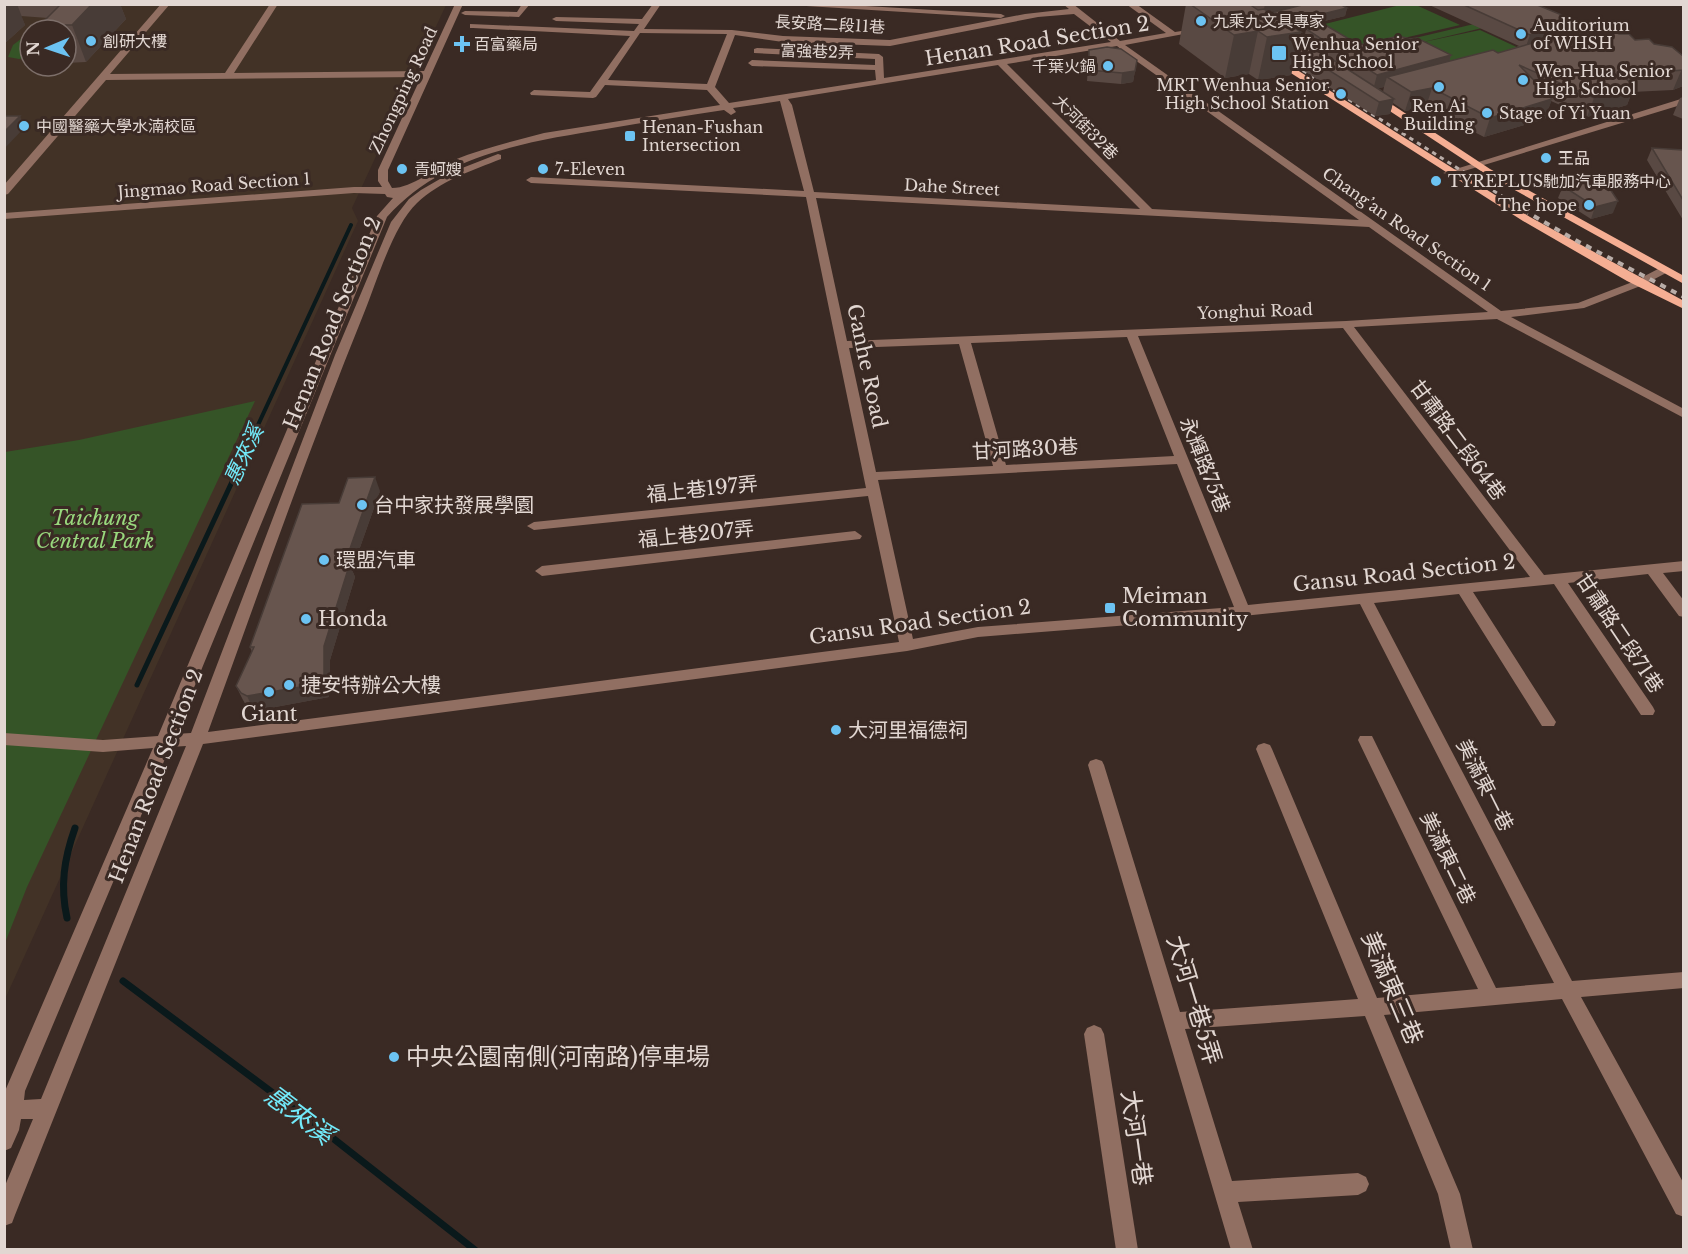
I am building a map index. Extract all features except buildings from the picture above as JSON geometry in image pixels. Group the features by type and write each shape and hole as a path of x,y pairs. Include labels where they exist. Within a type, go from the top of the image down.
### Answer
{"main road":[{"path":"1270,56 1448,173 1683,306"},
{"path":"1368,93 1476,164 1683,281"}],"street":[{"path":"4,192 166,4"},
{"path":"227,76 274,4"},
{"name":"Zhongping Road","path":"391,195 383,170 459,4"},
{"path":"465,13 519,15 526,4"},
{"path":"534,93 593,95 657,4"},
{"path":"778,4 1012,17 1076,11"},
{"name":"Chang’an Road Section 1","path":"1067,4 1122,46 1499,315 1683,414"},
{"path":"1130,4 1173,34"},
{"path":"1519,4 1605,36"},
{"name":"長安路二段11巷","path":"640,29 732,32 783,39 890,43 1035,16"},
{"path":"556,19 640,29"},
{"path":"473,26 640,29"},
{"path":"710,87 732,32"},
{"name":"Henan Road Section 2","path":"4,1215 196,740 340,355 396,222 410,196 440,169 474,154 517,142 1208,33 1173,34 1122,46"},
{"path":"765,35 757,51 879,57 880,81"},
{"name":"富強巷2弄","path":"757,51 751,66 880,68"},
{"name":"Henan Road Section 2","path":"784,101 880,81 1004,65"},
{"name":"大河街32巷","path":"1004,65 1150,213"},
{"path":"102,77 426,74"},
{"path":"602,82 710,87 730,110"},
{"name":"Ganhe Road","path":"784,101 810,194 907,646"},
{"path":"1448,173 1683,101"},
{"name":"Henan Road Section 2","path":"425,192 483,162 522,150 730,110"},
{"name":"Dahe Street","path":"531,180 1371,224"},
{"name":"Jingmao Road Section 1","path":"4,216 354,190 410,196 425,192"},
{"name":"Henan Road Section 2","path":"4,1141 9,1110 15,1092 164,742 391,195"},
{"name":"Jingmao Road Section 1","path":"4,224 352,200 391,195"},
{"name":"Yonghui Road","path":"842,345 1346,324 1499,315 1580,306 1639,283 1662,271"},
{"name":"甘肅路二段64巷","path":"1346,324 1540,580"},
{"name":"永輝路75巷","path":"1131,333 1243,611"},
{"path":"964,340 1001,469"},
{"name":"甘河路30巷","path":"871,476 1182,460"},
{"name":"福上巷197弄","path":"534,526 874,491"},
{"name":"福上巷207弄","path":"542,571 855,536"},
{"name":"Gansu Road Section 2","path":"4,739 102,746 196,740 907,646 978,632 1243,611 1683,566"},
{"path":"1652,569 1683,612"},
{"name":"甘肅路二段71巷","path":"1558,579 1647,711"},
{"path":"1463,588 1548,722"},
{"name":"美滿東一巷","path":"1365,598 1567,990 1683,1206"},
{"name":"美滿東二巷","path":"1366,740 1490,995"},
{"name":"美滿東三巷","path":"1264,749 1449,1194 1462,1250"},
{"name":"大河一巷5弄","path":"1096,765 1242,1250"},
{"path":"1173,1021 1372,1007 1683,980"},
{"name":"大河一巷","path":"1095,1034 1126,1250"},
{"path":"9,1110 47,1109"},
{"path":"1225,1192 1358,1184"}],"shaded area":[{"path":"5,5 446,5 352,208 358,221 5,999"}],"green space":[{"path":"1404,4 1416,5 1460,25 1335,54 1318,29 1325,24"},
{"path":"1512,15 1520,19 1419,43 1480,30 1523,50 1446,68 1335,57"},
{"path":"18,41 18,59 8,57 13,45"},
{"name":"Taichung Central Park","path":"255,401 27,887 5,943 5,452 79,440"}],"waterway":[{"name":"惠來溪","path":"237,470 351,225"},
{"name":"惠來溪","path":"137,685 238,469"},
{"name":"惠來溪","path":"67,918 64,873 75,828"},
{"name":"惠來溪","path":"123,981 325,1132 475,1250"}],"railway":[{"path":"1280,56 1516,205"},
{"path":"1513,204 1579,242 1684,297"}],"place":[{"name":"九乘九文具專家","path":"1201,21"},
{"name":"Auditorium of WHSH","path":"1521,34"},
{"name":"創研大樓","path":"91,41"},
{"name":"百富藥局","path":"462,44"},
{"name":"Wenhua Senior High School","path":"1279,53"},
{"name":"千葉火鍋","path":"1108,66"},
{"name":"Wen-Hua Senior High School","path":"1523,80"},
{"name":"Ren Ai Building","path":"1439,87"},
{"name":"MRT Wenhua Senior High School Station","path":"1341,94"},
{"name":"Stage of Yi Yuan","path":"1487,113"},
{"name":"中國醫藥大學水湳校區","path":"24,126"},
{"name":"Henan-Fushan Intersection","path":"630,136"},
{"name":"王品","path":"1546,158"},
{"name":"青蚵嫂","path":"402,169"},
{"name":"7-Eleven","path":"543,169"},
{"name":"TYREPLUS馳加汽車服務中心","path":"1436,181"},
{"name":"The hope","path":"1589,205"},
{"name":"台中家扶發展學園","path":"362,505"},
{"name":"環盟汽車","path":"324,560"},
{"name":"Meiman Community","path":"1110,608"},
{"name":"Honda","path":"306,619"},
{"name":"捷安特辦公大樓","path":"289,685"},
{"name":"Giant","path":"269,692"},
{"name":"大河里福德祠","path":"836,730"},
{"name":"中央公園南側(河南路)停車場","path":"394,1057"}]}
